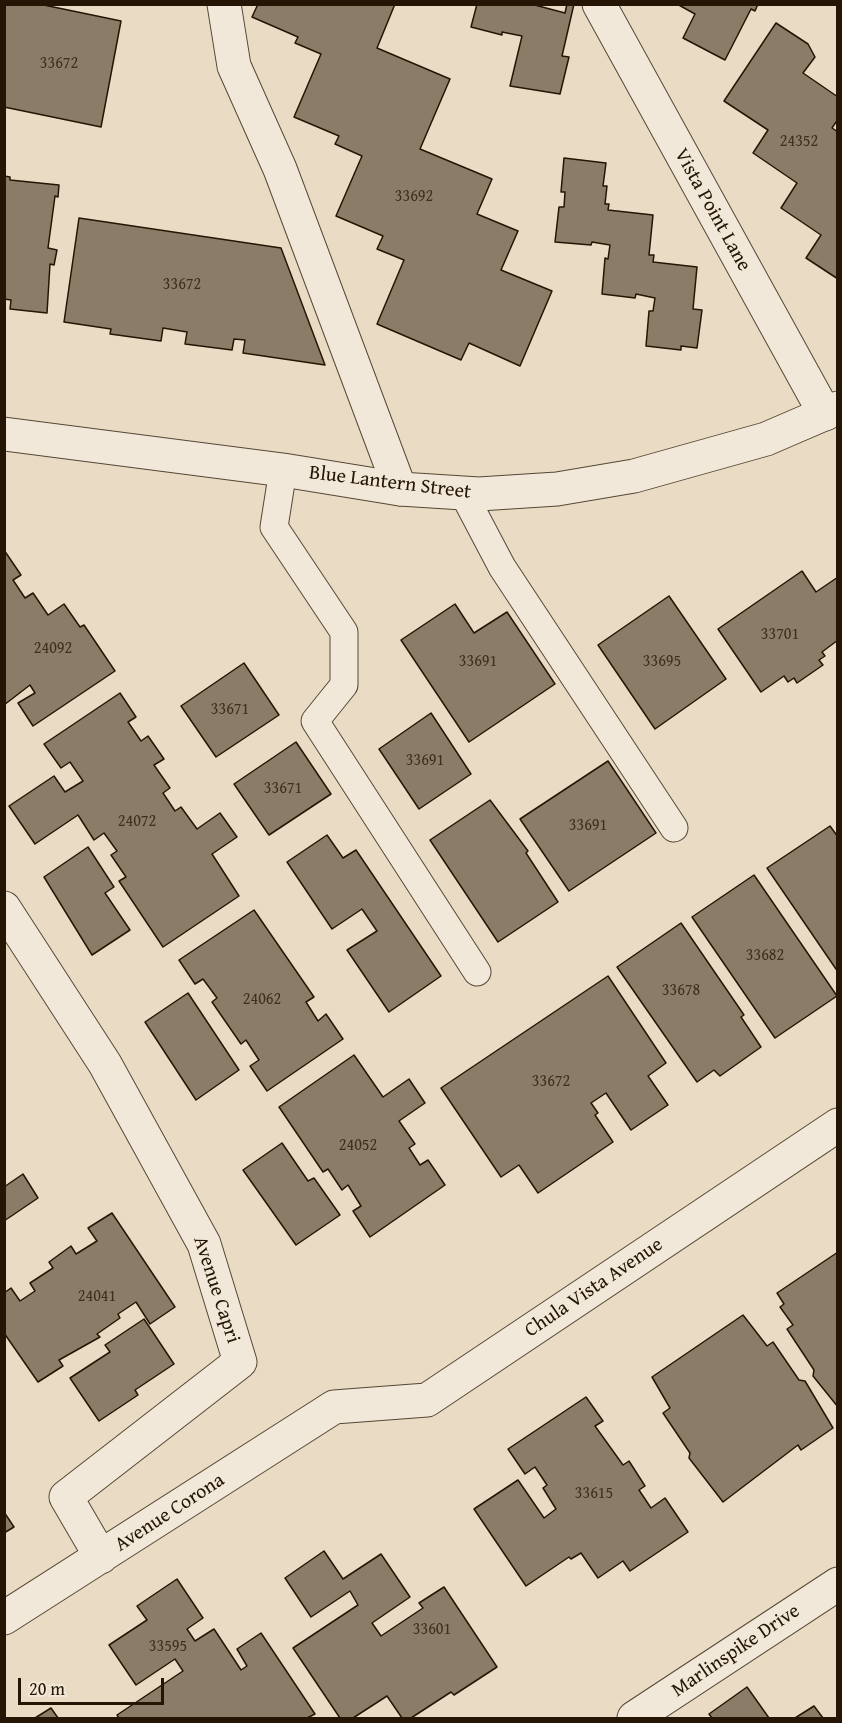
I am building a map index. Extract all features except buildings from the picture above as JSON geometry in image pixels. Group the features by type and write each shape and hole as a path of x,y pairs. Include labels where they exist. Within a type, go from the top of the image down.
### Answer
{"street":[{"path":"224,4 234,66 280,169 400,489"},
{"name":"Vista Point Lane","path":"599,4 831,411"},
{"name":"Blue Lantern Street","path":"4,434 283,470 400,489 479,494 557,489 634,476 766,439 831,411"},
{"name":"Avenue Capri","path":"4,909 105,1064 204,1244 240,1362 66,1497 100,1557"},
{"name":"Chula Vista Avenue","path":"334,1407 427,1400 837,1125"},
{"name":"Avenue Corona","path":"4,1618 334,1407"},
{"name":"Marlinspike Drive","path":"634,1719 837,1584"}],"lane":[{"path":"283,470 274,527 344,632 344,685 315,720 477,972"},
{"path":"463,493 502,567 674,828"}]}
